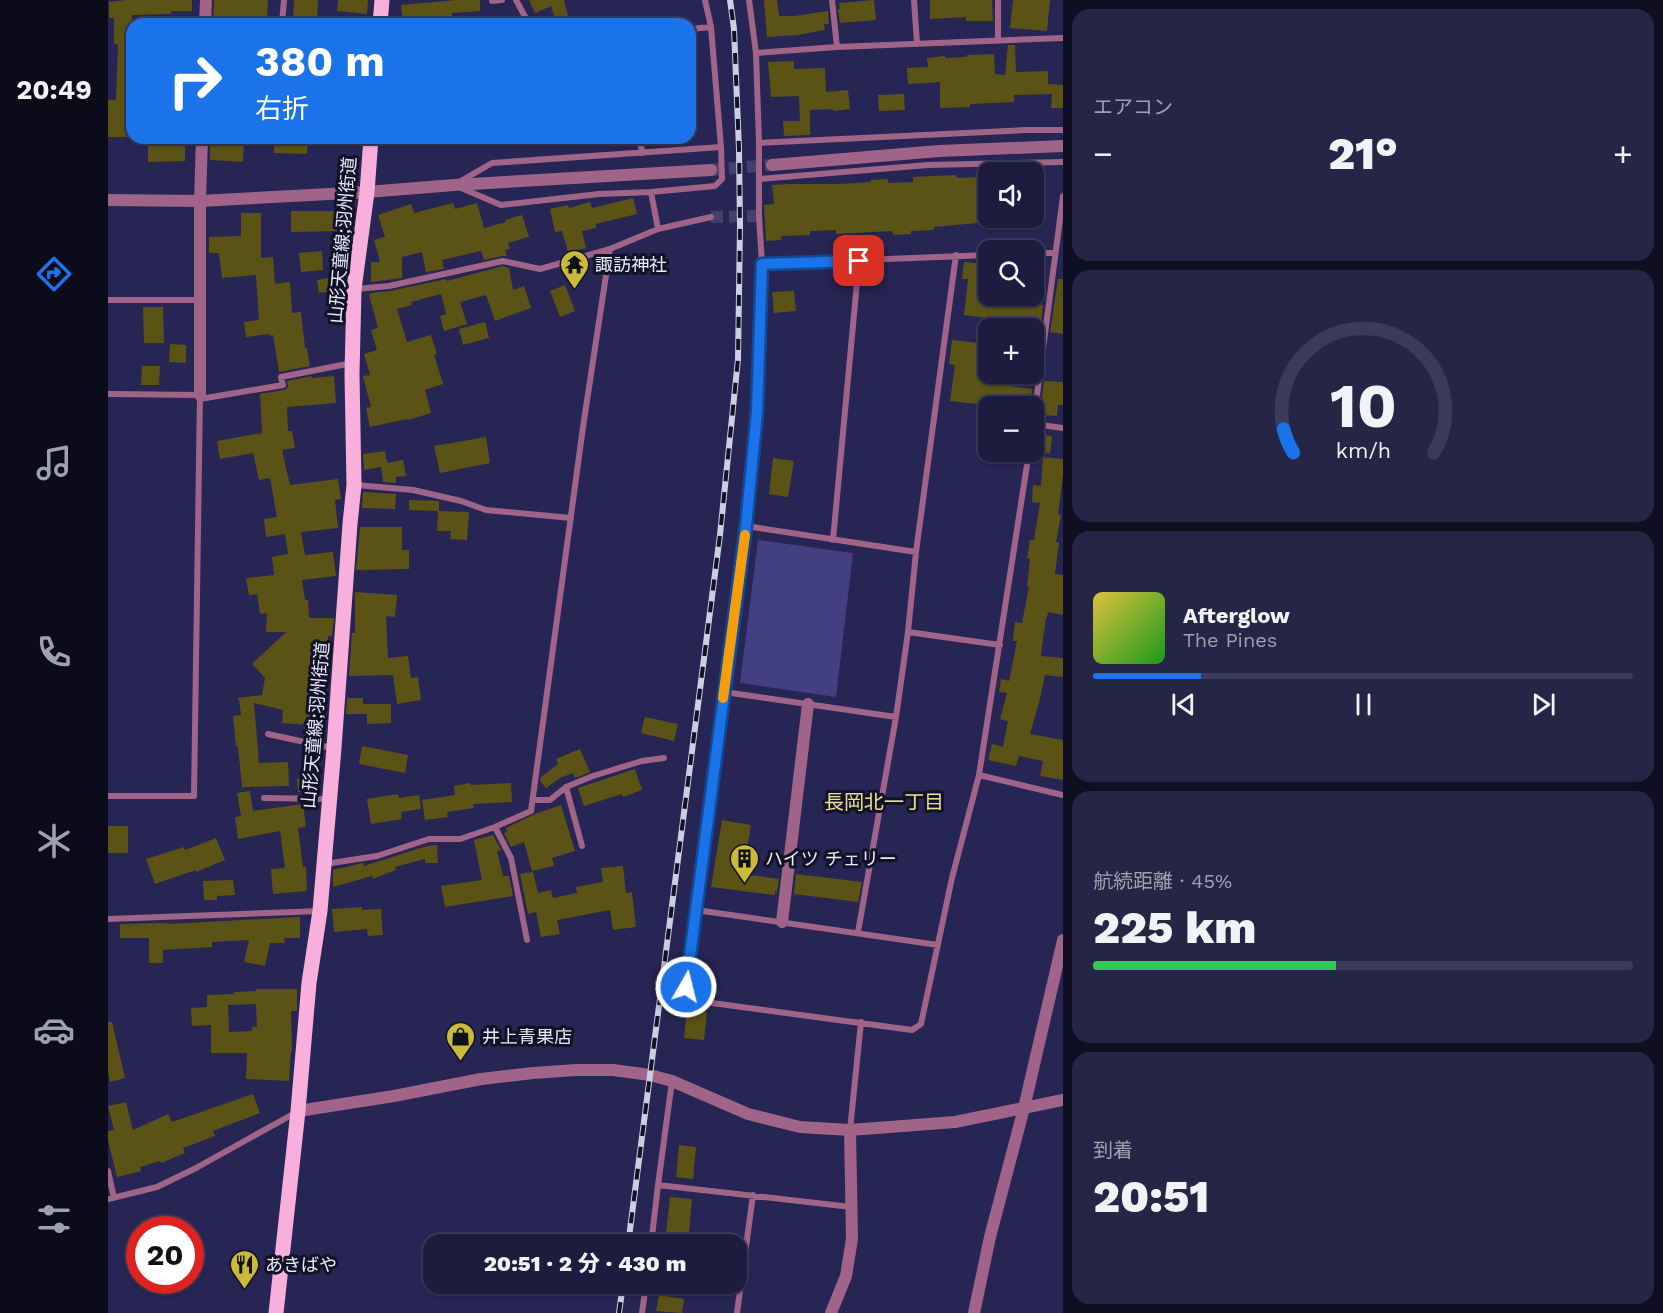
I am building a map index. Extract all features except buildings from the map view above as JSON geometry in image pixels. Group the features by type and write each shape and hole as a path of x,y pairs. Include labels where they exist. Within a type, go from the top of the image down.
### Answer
{"main road":[{"path":"380,18 382,0"},
{"name":"山形天童線;羽州街道","path":"276,1313 309,983 320,911 334,748 354,485 352,363 354,289 368,192 371,144"}],"street":[{"path":"205,18 206,0"},
{"path":"200,397 202,144"},
{"path":"772,165 939,151 1063,146"},
{"path":"108,200 200,201 711,170"},
{"path":"782,922 808,704"},
{"path":"975,1313 990,1237 1024,1108 1063,940"},
{"path":"298,1111 481,1079 533,1073 613,1070 650,1075 672,1081 748,1114 800,1127 850,1130 955,1122 1063,1100"},
{"path":"831,1313 846,1276 852,1239 850,1130"}],"lane":[{"path":"282,18 284,0"},
{"path":"492,1 502,0"},
{"path":"516,0 526,18"},
{"path":"454,185 501,205 599,194 715,186 722,179 721,147 711,27 705,0"},
{"path":"749,0 756,53 762,264 757,412 746,526 686,987 697,1001 912,1030 921,1024 952,878 979,775 1027,462"},
{"path":"832,0 837,47"},
{"path":"914,0 917,43"},
{"path":"998,0 998,40"},
{"path":"696,28 711,27"},
{"path":"756,53 917,43 1063,38"},
{"path":"759,143 1063,130"},
{"path":"640,144 643,153"},
{"path":"454,185 492,163 721,147"},
{"path":"759,179 928,165 1063,162"},
{"path":"651,192 658,229"},
{"path":"1037,396 1063,196"},
{"path":"354,289 389,286 503,261 540,269 610,249 658,229 711,217"},
{"path":"323,864 377,856 429,839 460,839 531,811 610,249"},
{"path":"1044,253 1054,253"},
{"path":"858,932 896,717 956,255"},
{"path":"762,264 978,255"},
{"path":"833,540 859,261"},
{"path":"108,300 199,300"},
{"path":"108,394 200,397 283,385 281,377 352,363"},
{"path":"108,796 194,796 200,397"},
{"path":"1044,425 1063,428"},
{"path":"354,485 413,490 461,501 486,510 571,518"},
{"path":"746,526 916,552"},
{"path":"908,632 1000,645"},
{"path":"724,692 896,717"},
{"path":"268,734 334,748"},
{"path":"533,800 550,800 566,787 593,776 642,761 664,758"},
{"path":"979,775 1063,795"},
{"path":"566,787 582,846"},
{"path":"264,798 329,799"},
{"path":"495,827 511,858 527,940"},
{"path":"696,910 938,945"},
{"path":"108,919 320,911"},
{"path":"850,1130 861,1022"},
{"path":"652,1234 672,1081"},
{"path":"108,1171 111,1198 157,1187 298,1111"},
{"path":"658,1185 851,1207"},
{"path":"737,1313 753,1196"},
{"path":"642,1313 645,1294"}],"shaded area":[{"path":"758,540 853,553 836,697 740,683"}],"tunnel":[{"path":"711,170 772,165"},
{"path":"711,217 759,216"}],"railway":[{"path":"629,1234 720,535 738,359 739,149 734,29 730,0"},
{"path":"619,1313 622,1294"}],"slow traffic":[{"path":"723,698 745,535"}],"place":[{"name":"諏訪神社","path":"574,290"},
{"name":"ハイツ チェリー","path":"744,884"},
{"name":"井上青果店","path":"461,1062"},
{"name":"あきばや","path":"244,1290"}],"district":[{"name":"長岡北一丁目","path":"884,802"}],"route":[{"path":"686,987 746,526 757,412 762,264 859,261"}]}
